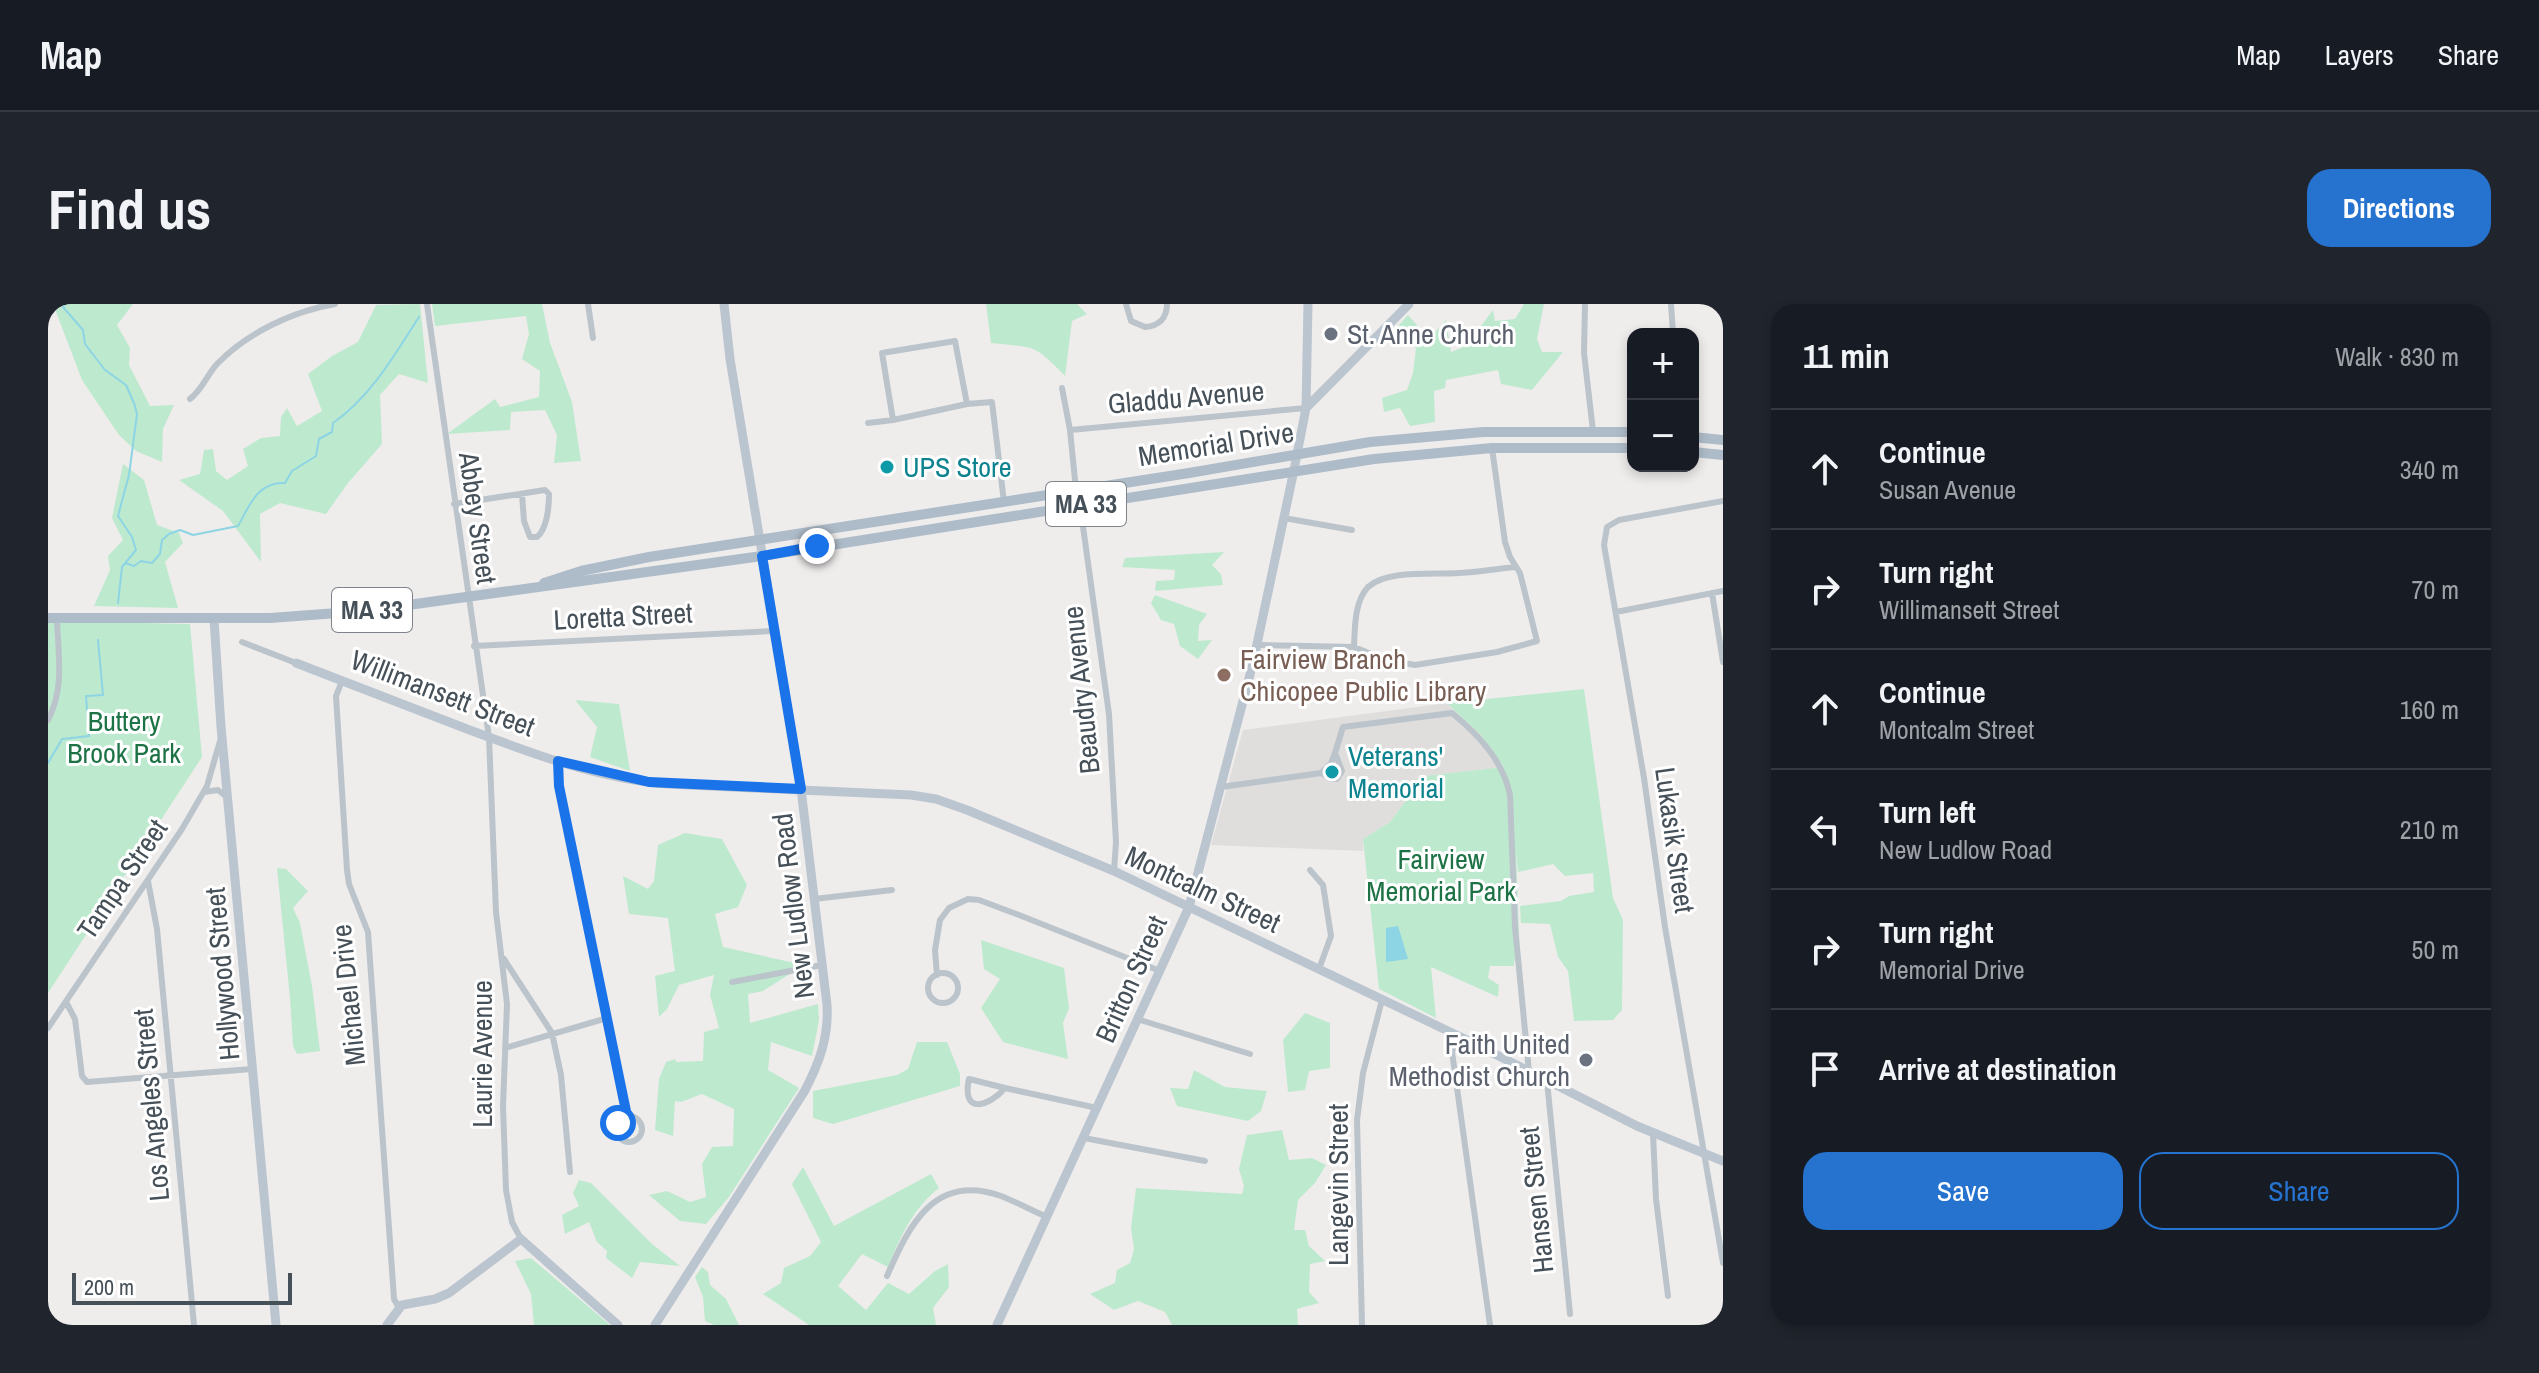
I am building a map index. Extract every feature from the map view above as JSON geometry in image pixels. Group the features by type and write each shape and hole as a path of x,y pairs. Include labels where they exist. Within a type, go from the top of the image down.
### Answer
{"main road":[{"name":"Memorial Drive","path":"529,589 560,577 601,567 1370,442 1516,431 1627,432"},
{"path":"1699,438 1723,440"},
{"name":"Memorial Drive","path":"214,619 339,614 529,589 762,556 1403,455 1492,448 1627,448"},
{"path":"1699,453 1723,455"},
{"name":"MA 33","path":"52,618 214,619"}],"street":[{"path":"190,399 214,368 245,341 292,316 335,304"},
{"name":"Abbey Street","path":"427,304 489,737"},
{"path":"588,304 593,338"},
{"name":"New Ludlow Road","path":"655,1325 797,1103 815,1070 828,1019 801,789 730,359 724,304"},
{"path":"1126,304 1131,321 1145,327 1163,319 1167,304"},
{"name":"Britton Street","path":"997,1325 1189,907 1257,645 1297,455 1306,408 1308,304"},
{"path":"1306,408 1409,304"},
{"path":"1585,304 1584,353 1593,431"},
{"path":"1671,304 1673,328"},
{"path":"893,420 882,353 955,341 967,404"},
{"path":"1062,388 1076,490"},
{"path":"868,423 992,402 1004,502"},
{"name":"Gladdu Avenue","path":"1070,430 1306,408"},
{"path":"1257,645 1354,647 1386,660 1415,665 1497,652 1537,641 1520,573 1505,542 1492,448"},
{"path":"454,504 545,490 549,494 542,533 537,537 530,537 526,530 522,494"},
{"name":"Lukasik Street","path":"1723,501 1619,520 1607,527 1604,545 1723,1263"},
{"name":"Beaudry Avenue","path":"1080,505 1109,714 1116,852 1114,871"},
{"path":"1284,518 1352,530"},
{"path":"1354,647 1358,604 1368,587 1381,580 1395,576 1515,567"},
{"path":"1616,612 1723,591"},
{"path":"1712,593 1723,662"},
{"path":"48,720 56,704 60,681 52,618"},
{"name":"Hollywood Street","path":"214,619 221,727 276,1325"},
{"name":"Loretta Street","path":"474,646 774,631"},
{"name":"Willimansett Street","path":"242,642 489,737 558,761 631,780"},
{"name":"Michael Drive","path":"342,681 336,696 347,870 349,884 368,932 394,1299 399,1308"},
{"path":"1221,787 1321,773 1331,763 1343,727 1452,713 1498,761 1506,776 1510,795 1515,919 1529,1072"},
{"name":"Tampa Street","path":"48,1028 204,792 218,754 221,727"},
{"name":"Laurie Avenue","path":"489,737 496,912 507,1004 506,1190 512,1222 521,1239 618,1325"},
{"path":"1321,773 1331,779 1340,777 1341,765 1335,753"},
{"path":"558,761 559,786 627,1116"},
{"name":"Montcalm Street","path":"631,780 911,795 936,799 1022,830 1114,871 1653,1133 1723,1161"},
{"path":"204,792 218,790 228,798"},
{"path":"1310,870 1323,885 1330,932 1329,945 1319,969"},
{"name":"Los Angeles Street","path":"148,881 157,929 194,1325"},
{"path":"814,899 892,890"},
{"path":"937,975 947,974 955,980 958,989 950,1001 941,1003 930,995 929,986 937,975 935,950 940,920 949,908 968,899 1019,915 1160,971"},
{"path":"501,956 552,1033 561,1075 570,1172"},
{"path":"732,982 822,965"},
{"name":"Langevin Street","path":"1362,1325 1358,1100 1382,1000"},
{"path":"66,1002 75,1019 80,1064 89,1083 252,1069"},
{"path":"505,1048 607,1018"},
{"path":"1137,1019 1250,1054"},
{"path":"1458,1036 1452,1052 1490,1325"},
{"path":"1005,1088 994,1101 984,1105 971,1100 967,1089 969,1079 1097,1108"},
{"name":"Hansen Street","path":"1547,1081 1570,1314"},
{"path":"627,1116 637,1119 642,1127 640,1137 631,1143 622,1140 617,1133 619,1121 627,1116"},
{"path":"1653,1133 1656,1199 1668,1296"},
{"path":"1084,1138 1205,1161"},
{"path":"887,1276 905,1237 933,1200 944,1194 989,1193 1047,1217"},
{"path":"387,1325 402,1305 449,1293 521,1239"}],"shaded area":[{"path":"1447,703 1481,735 1505,767 1424,776 1390,822 1363,839 1363,851 1211,845 1243,730"}],"green space":[{"path":"53,304 133,304 117,325 130,348 129,365 150,406 174,405 163,429 162,462 136,451 119,435 82,380"},
{"path":"420,304 428,383 399,374 380,395 382,444 326,514 280,503 260,514 261,562 223,511 179,480 200,474 204,450 213,449 216,471 227,480 248,466 243,449 261,438 280,436 281,417 287,408 297,426 322,411 308,374 358,342 376,305"},
{"path":"432,304 542,304 550,343 572,402 581,461 554,463 557,435 545,410 511,412 510,430 447,434 495,399 500,407 539,397 540,371 522,359 529,334 526,316 435,326"},
{"path":"986,304 1077,304 1087,314 1072,321 1065,376 1033,349 991,343"},
{"path":"1524,304 1544,304 1537,339 1542,352 1563,352 1532,390 1501,384 1498,370 1446,380 1445,388 1434,391 1435,422 1410,426 1400,408 1384,412 1382,398 1407,390 1413,373 1416,348 1391,334 1408,315 1429,339 1446,320 1451,352 1466,346 1493,310 1495,321 1515,319"},
{"path":"123,464 144,480 157,525 179,533 183,543 165,562 178,608 94,606 110,570 108,556 123,540 112,518"},
{"path":"1224,552 1212,565 1221,574 1223,585 1155,591 1156,581 1174,580 1175,570 1122,567 1125,558"},
{"path":"1155,595 1207,614 1199,625 1198,641 1212,640 1198,659 1180,646 1174,624 1161,620 1151,603"},
{"name":"Buttery Brook Park","path":"48,621 190,624 202,757 48,993"},
{"name":"Fairview Memorial Park","path":"1584,689 1613,898 1623,920 1622,1010 1613,1020 1574,1021 1568,971 1558,957 1550,924 1521,923 1520,906 1561,901 1569,896 1594,892 1593,873 1565,876 1553,864 1518,872 1516,851 1520,962 1514,961 1514,966 1490,966 1488,978 1499,985 1498,997 1431,967 1436,1018 1379,989 1363,839 1390,822 1424,776 1504,767 1481,735 1447,703"},
{"path":"575,700 619,704 630,771 590,757 597,727"},
{"path":"685,833 722,839 747,885 738,907 715,914 723,947 804,965 763,991 748,994 750,1023 818,1004 819,1020 812,1056 771,1042 768,1070 799,1088 729,1197 706,1224 680,1221 649,1195 667,1191 690,1202 706,1197 702,1164 712,1147 733,1146 734,1109 702,1094 681,1102 675,1101 673,1136 655,1130 659,1079 666,1062 675,1059 676,1062 703,1061 704,1032 719,1028 710,995 714,975 679,985 667,1009 659,1017 655,976 675,971 668,918 629,914 623,876 648,889 654,881 658,845"},
{"path":"277,868 286,869 308,891 293,908 300,923 312,986 320,1051 297,1054 293,1046"},
{"path":"981,940 1064,968 1069,1008 1063,1023 1068,1059 1003,1042 981,1008 1000,979 984,969"},
{"path":"1305,1013 1330,1023 1330,1068 1309,1071 1305,1090 1288,1092 1283,1040"},
{"path":"917,1042 947,1042 960,1074 960,1086 833,1124 813,1118 813,1091 897,1075 908,1069"},
{"path":"1194,1070 1225,1087 1267,1091 1261,1111 1248,1121 1177,1106 1170,1088 1188,1089"},
{"path":"1282,1130 1289,1160 1312,1158 1326,1165 1315,1183 1298,1200 1294,1230 1305,1230 1309,1246 1325,1261 1310,1264 1309,1292 1319,1303 1297,1309 1298,1325 1172,1325 1165,1312 1138,1301 1114,1310 1090,1294 1115,1283 1117,1270 1130,1263 1134,1249 1131,1228 1136,1188 1242,1194 1244,1186 1239,1169 1247,1135"},
{"path":"803,1167 834,1226 931,1174 939,1188 915,1214 888,1267 862,1254 838,1286 866,1310 888,1283 909,1294 948,1264 949,1287 933,1308 936,1325 809,1325 763,1294 781,1283 784,1268 810,1256 821,1242 792,1184"},
{"path":"579,1180 591,1183 652,1244 680,1266 640,1262 632,1278 606,1258 607,1251 597,1242 589,1222 565,1234 562,1215 579,1206 573,1193"},
{"path":"531,1258 610,1325 534,1325 531,1294 515,1261"},
{"path":"702,1267 708,1272 710,1285 726,1299 739,1325 714,1325 705,1321 703,1297 695,1277"}],"water":[{"path":"1398,926 1408,959 1386,962 1386,928"}],"waterway":[{"path":"65,304 63,307 83,330 85,344 105,370 126,385 137,414 129,475 118,516 132,537 136,550 122,567 118,603"},
{"path":"125,563 134,566 141,561 152,563 160,554 162,540 180,530 193,535 238,526 261,491 268,486 285,483 292,471 316,456 319,439 332,432 333,423 370,388 419,317"},
{"path":"48,763 62,739 89,736 86,696 103,695 98,640"}],"place":[{"name":"St. Anne Church","path":"1331,334"},
{"name":"UPS Store","path":"887,467"},
{"name":"Fairview Branch Chicopee Public Library","path":"1224,675"},
{"name":"Veterans' Memorial","path":"1332,772"},
{"name":"Faith United Methodist Church","path":"1586,1060"}],"route":[{"path":"618,1123 627,1116 559,786 558,761 649,782 801,789 762,556 817,546"}]}
